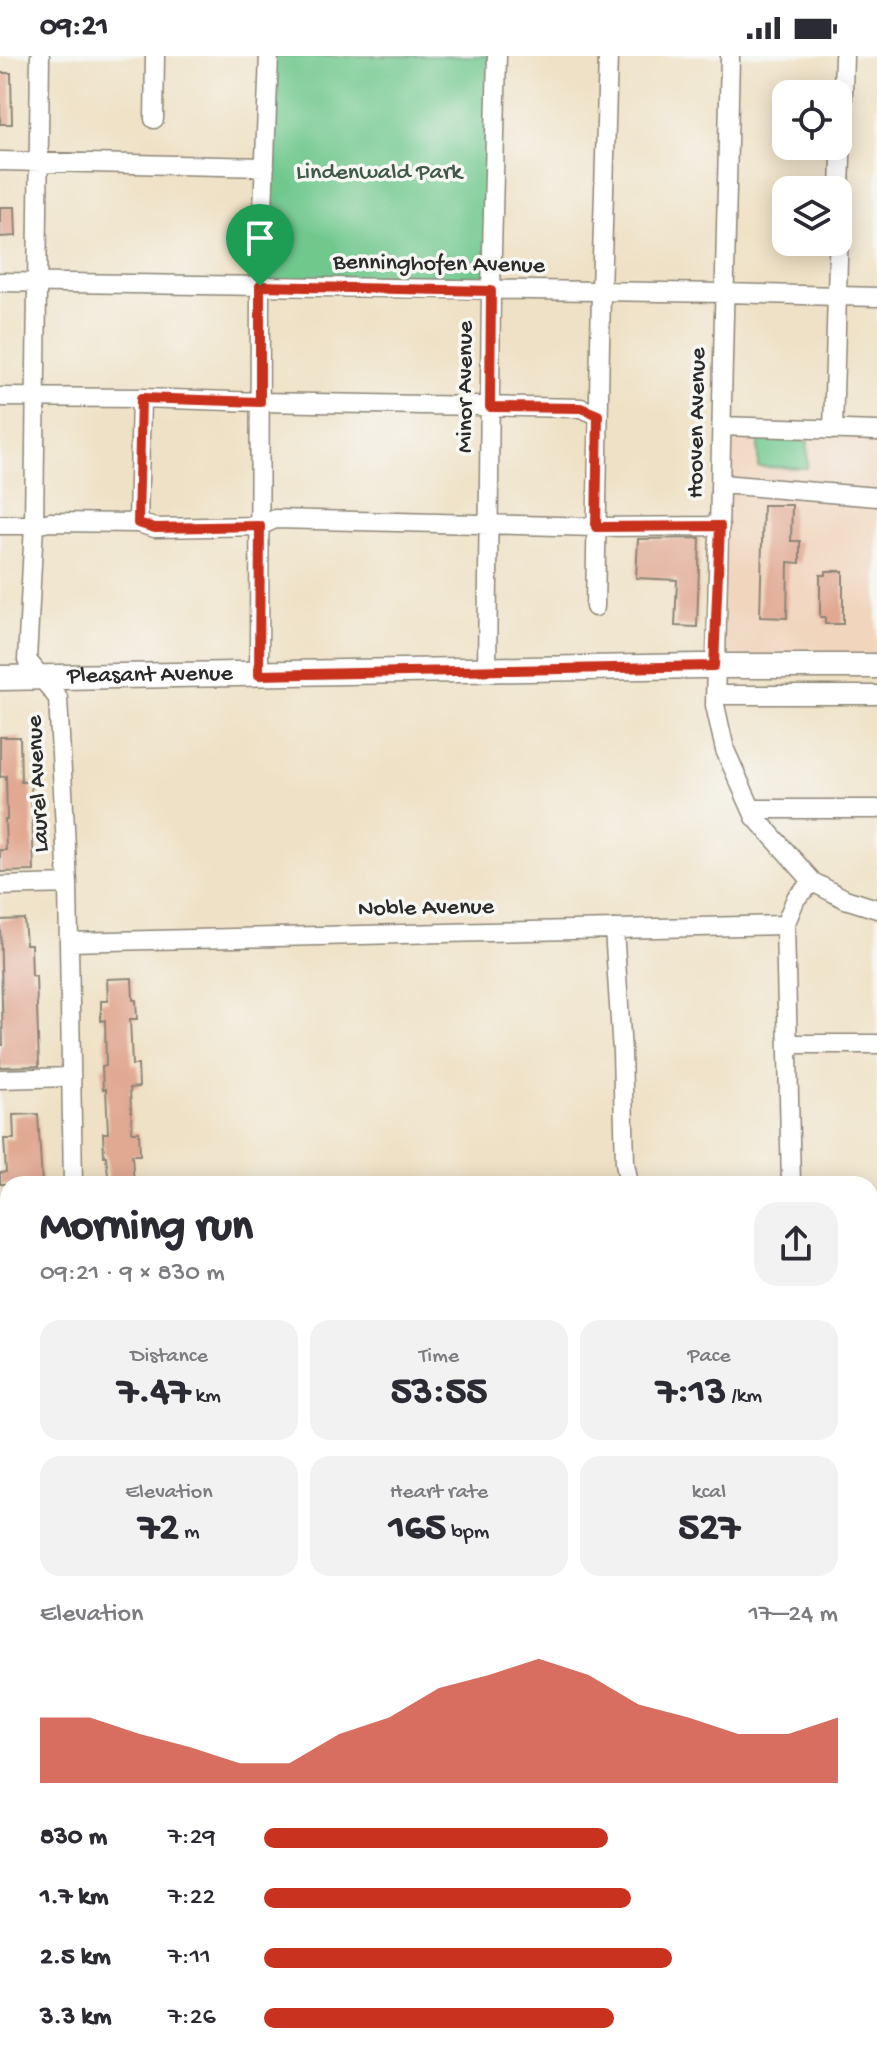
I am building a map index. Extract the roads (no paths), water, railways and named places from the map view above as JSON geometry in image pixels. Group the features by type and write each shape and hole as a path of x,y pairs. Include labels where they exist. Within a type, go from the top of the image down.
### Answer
{"main road":[{"name":"Pleasant Avenue","path":"0,678 877,666"}],"street":[{"name":"Laurel Avenue","path":"40,56 34,525 27,660 58,698 68,884 73,1176"},
{"path":"154,119 155,56"},
{"path":"259,675 260,286 269,56"},
{"name":"Minor Avenue","path":"487,671 497,56"},
{"path":"595,607 608,56"},
{"name":"Hooven Avenue","path":"730,56 715,705 725,750 755,817 813,882"},
{"path":"833,430 844,56"},
{"path":"0,161 265,167"},
{"name":"Benninghofen Avenue","path":"0,282 877,297"},
{"path":"0,397 581,408 598,415"},
{"path":"138,523 141,398"},
{"path":"722,426 877,431"},
{"path":"721,484 877,497"},
{"path":"0,525 50,522 138,523 155,528 260,526 275,519 596,527 720,526"},
{"path":"715,695 877,695"},
{"path":"752,809 877,809"},
{"path":"791,1176 785,925 796,898 813,882 845,899 877,909"},
{"path":"0,886 68,884"},
{"name":"Noble Avenue","path":"69,942 785,925"},
{"path":"614,929 627,1176"},
{"path":"788,1044 877,1044"},
{"path":"0,1079 71,1077"}],"park label":[{"name":"Lindenwald Park","path":"379,173"}]}
